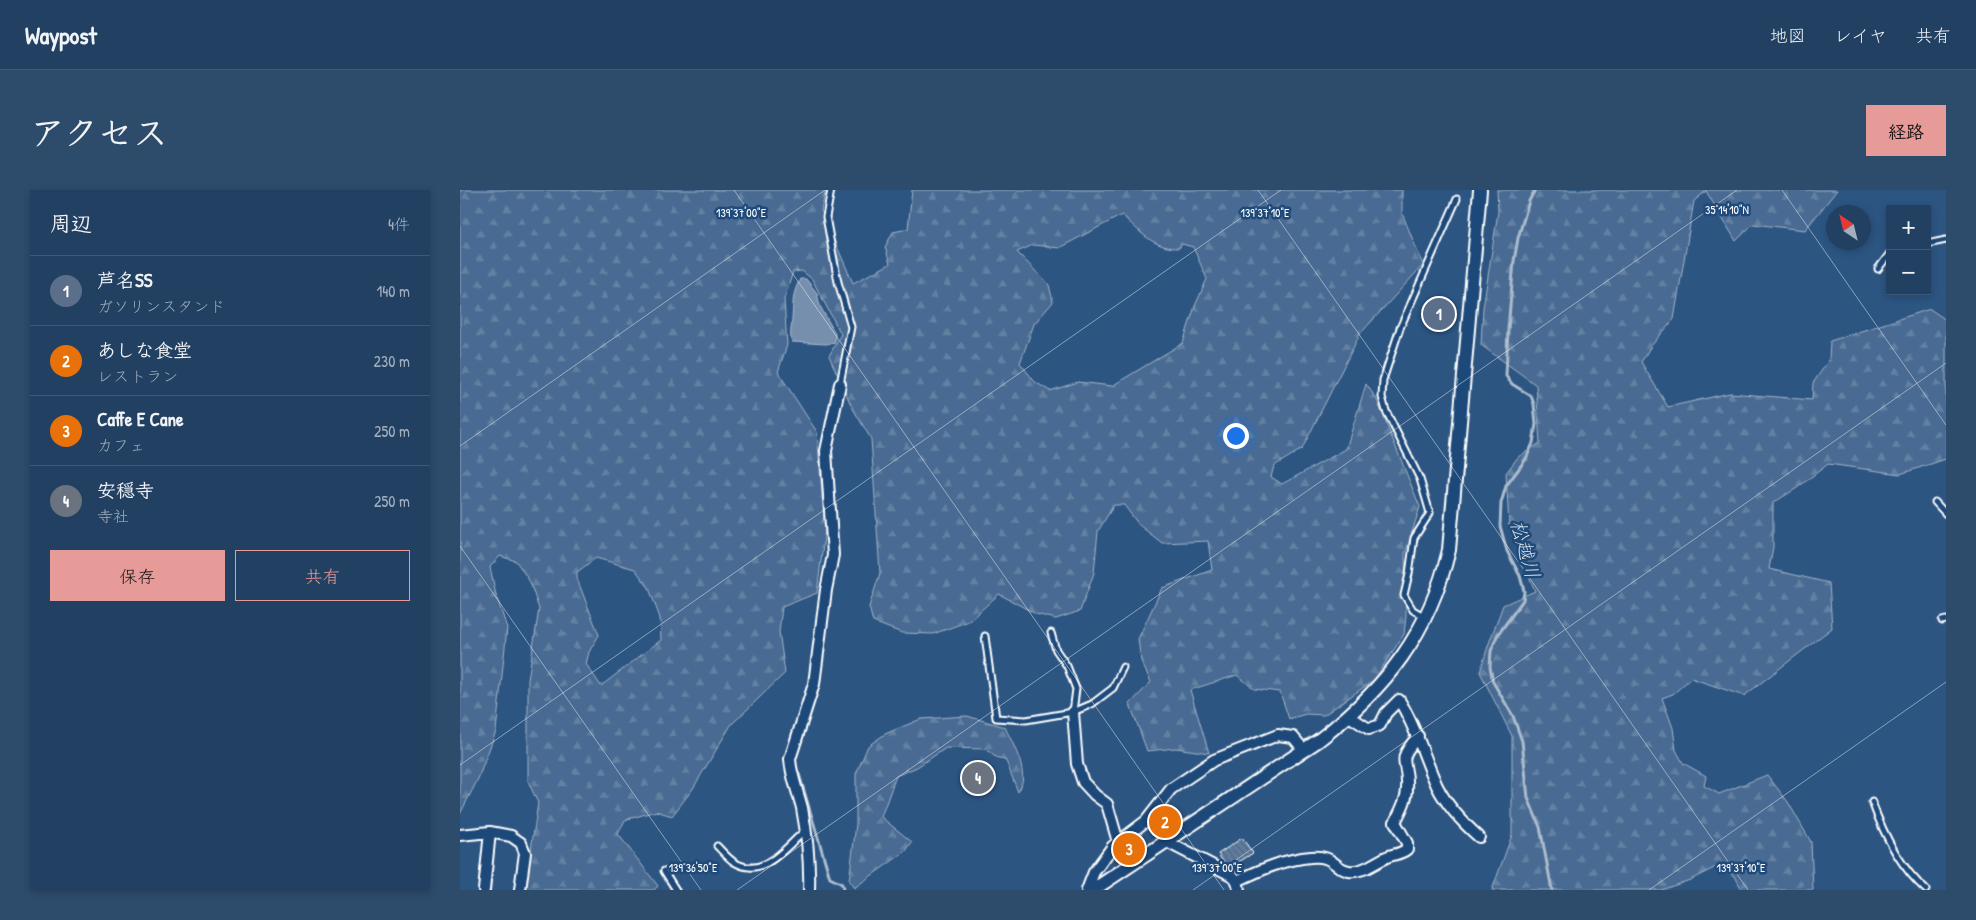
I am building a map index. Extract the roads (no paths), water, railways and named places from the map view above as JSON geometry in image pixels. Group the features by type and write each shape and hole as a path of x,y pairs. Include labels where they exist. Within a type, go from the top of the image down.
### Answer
{"street":[{"path":"1093,890 1304,750 1349,716 1393,670 1410,647 1426,617 1442,579 1449,550 1480,190"},
{"path":"809,890 802,808 791,770 790,759 814,684 826,590 833,555 826,451 840,384"},
{"path":"1349,716 1369,729 1380,725 1386,713 1399,700 1418,736 1438,788 1458,818 1479,837"},
{"path":"1073,712 1077,764 1083,782 1094,796 1107,804 1118,842"},
{"path":"1087,890 1094,872 1118,842 1146,821 1171,789 1214,760 1278,735 1293,737 1304,750"},
{"path":"1167,842 1233,876 1238,885 1260,870 1293,860 1312,857 1329,858 1340,867 1350,871 1362,869 1387,857 1403,853 1407,850 1406,843 1395,822 1407,792 1403,759 1406,750 1418,736"},
{"path":"484,890 490,832"},
{"path":"461,836 490,832 511,836 521,843 525,853 520,890"}],"lane":[{"path":"831,190 826,217 838,282 851,327 840,384"},
{"path":"1426,617 1413,610 1404,595 1410,574 1414,538 1430,513 1420,479 1386,411 1382,397 1383,380 1400,328 1457,199"},
{"path":"1931,243 1946,240"},
{"path":"1878,269 1886,258"},
{"path":"1935,502 1946,514"},
{"path":"1051,633 1056,650 1067,666 1076,689 1073,712"},
{"path":"985,636 996,718 1026,720 1073,712 1092,704 1113,688 1123,668"},
{"path":"1872,802 1891,843 1906,869 1926,890"},
{"path":"717,846 734,862 747,867 762,867 773,860 805,830"},
{"path":"664,871 676,890"}],"waterway":[{"name":"松越川","path":"1535,190 1529,201 1518,238 1514,261 1506,376 1512,384 1531,396 1534,404 1536,424 1533,443 1526,459 1506,486 1501,503 1500,526 1507,551 1520,576 1524,591 1523,600 1497,636 1491,651 1490,667 1493,682 1513,716 1522,741 1528,798 1540,827 1552,890"},
{"path":"799,774 830,878 842,884 843,890"}],"place":[{"name":"芦名SS","path":"1439,314"},
{"name":"安穏寺","path":"978,778"},
{"name":"あしな食堂","path":"1165,822"},
{"name":"Caffe E Cane","path":"1129,849"}]}
